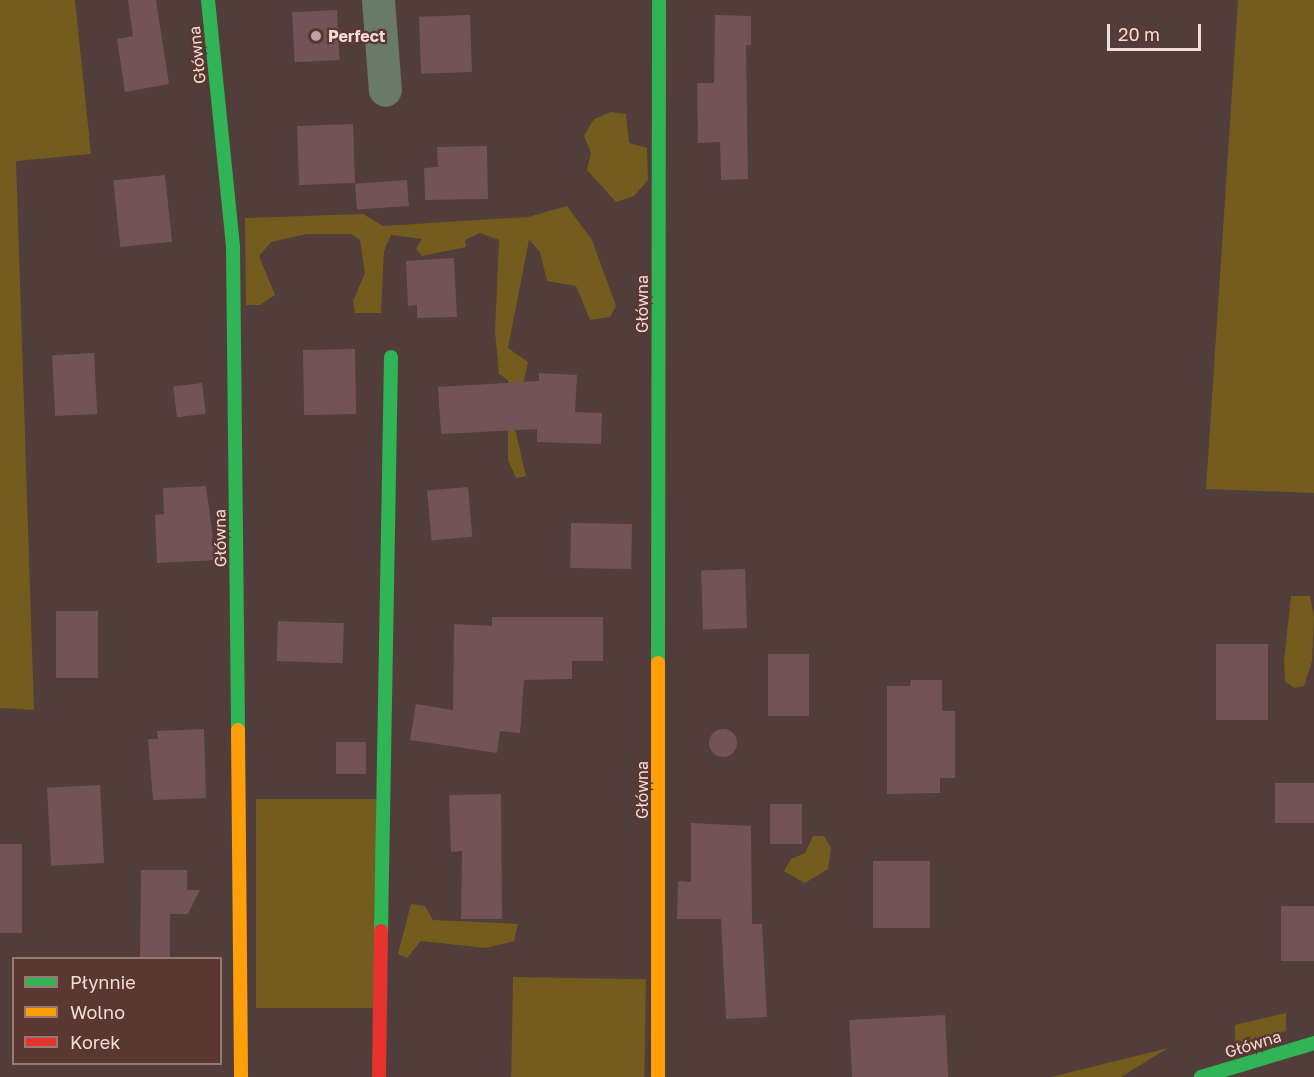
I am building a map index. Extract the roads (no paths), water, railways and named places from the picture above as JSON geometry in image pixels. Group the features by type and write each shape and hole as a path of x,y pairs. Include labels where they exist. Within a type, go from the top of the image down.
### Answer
{"street":[{"name":"Główna","path":"208,0 233,246 241,1077"},
{"path":"378,0 385,90"},
{"name":"Główna","path":"658,1077 659,0"},
{"path":"379,1077 391,357"},
{"name":"Główna","path":"1201,1077 1314,1043"}],"place":[{"name":"Perfect","path":"316,36"}]}
